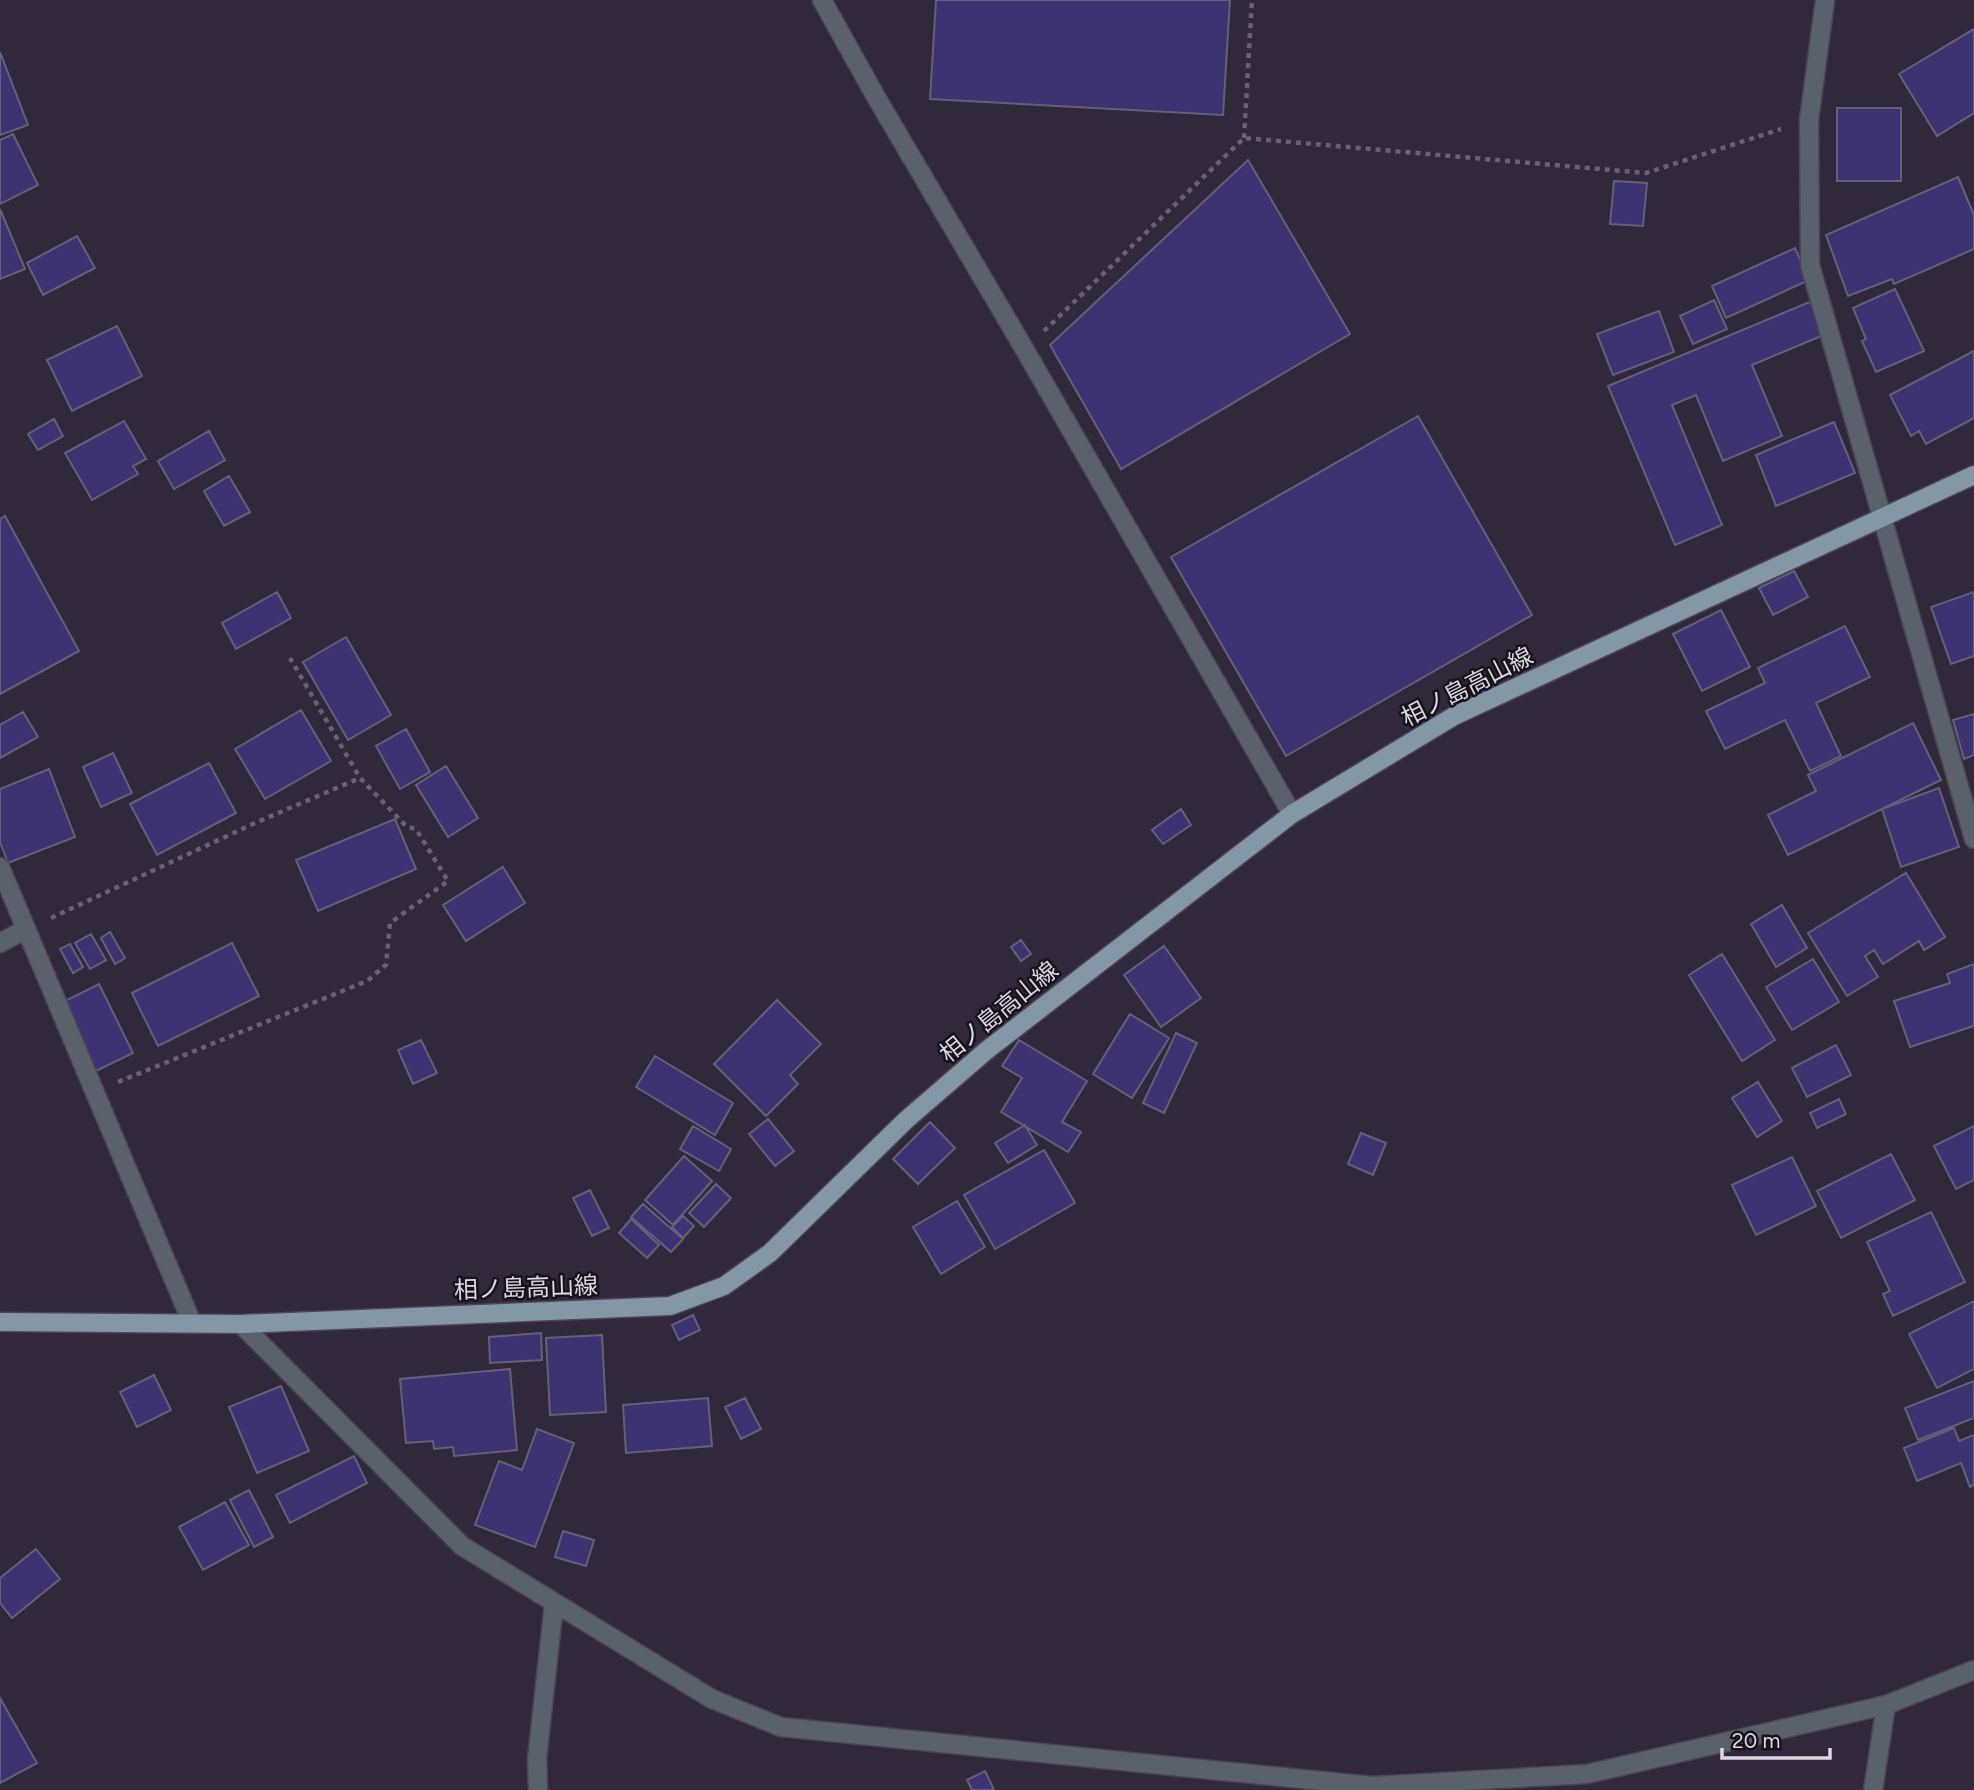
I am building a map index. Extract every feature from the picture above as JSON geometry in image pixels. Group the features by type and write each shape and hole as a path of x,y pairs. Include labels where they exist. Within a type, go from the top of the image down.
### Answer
{"main road":[{"name":"相ノ島高山線","path":"0,1322 241,1324 670,1307 724,1286 770,1253 906,1120 987,1050 1292,814 1454,716 1974,475"}],"street":[{"path":"822,0 1292,814"},
{"path":"1825,0 1809,120 1810,265 1974,839"},
{"path":"0,866 192,1323"},
{"path":"0,943 26,929"},
{"path":"241,1324 462,1546 712,1699 781,1727 1371,1788 1587,1774 1886,1705 1974,1670"},
{"path":"538,1790 537,1759 554,1604"},
{"path":"1873,1790 1886,1705"}],"path":[{"path":"1025,350 1244,138 1252,0"},
{"path":"1244,138 1646,173 1809,120"},
{"path":"95,1091 367,981 386,965 390,923 448,881 416,828 407,827 360,778 290,658"},
{"path":"26,929 255,823 360,778"}],"building":[{"path":"936,0 1230,0 1223,115 930,99"},
{"path":"1974,29 1974,113 1937,136 1899,74"},
{"path":"0,52 28,125 0,135"},
{"path":"1837,108 1901,108 1901,181 1837,181"},
{"path":"13,134 38,185 0,204 0,140"},
{"path":"1248,160 1350,334 1121,469 1050,345"},
{"path":"1958,177 1974,215 1974,249 1894,284 1892,279 1848,296 1826,235"},
{"path":"1614,181 1647,183 1643,226 1610,224"},
{"path":"0,209 25,269 0,279"},
{"path":"77,236 95,268 43,295 27,263"},
{"path":"1795,248 1809,280 1726,318 1712,286"},
{"path":"1895,289 1924,351 1876,372 1862,341 1866,339 1853,308"},
{"path":"1714,300 1727,329 1693,344 1680,316"},
{"path":"1812,301 1826,334 1752,365 1782,436 1723,461 1696,395 1672,405 1722,525 1675,545 1608,386"},
{"path":"1659,311 1674,352 1613,375 1597,334"},
{"path":"117,326 142,376 72,411 47,360"},
{"path":"1974,351 1974,418 1926,444 1919,431 1911,436 1890,395"},
{"path":"1418,416 1532,615 1286,756 1171,557"},
{"path":"54,419 63,436 38,450 28,434"},
{"path":"124,421 146,459 133,466 138,474 92,500 65,453"},
{"path":"1834,422 1855,473 1776,506 1756,455"},
{"path":"209,431 225,460 174,489 158,461"},
{"path":"229,476 250,512 224,526 204,491"},
{"path":"5,516 79,651 0,694 0,519"},
{"path":"1794,571 1808,597 1773,615 1759,588"},
{"path":"277,592 291,618 236,649 222,623"},
{"path":"1974,592 1974,656 1951,664 1931,607"},
{"path":"1721,610 1750,667 1702,691 1673,634"},
{"path":"1845,626 1870,677 1816,703 1841,756 1810,771 1785,720 1725,749 1706,711 1765,683 1758,668"},
{"path":"346,637 391,715 348,740 303,662"},
{"path":"301,710 331,761 265,799 235,749"},
{"path":"23,712 38,737 0,758 0,725"},
{"path":"1974,714 1974,755 1964,759 1953,720"},
{"path":"1913,723 1941,780 1788,855 1768,815 1816,791 1808,775"},
{"path":"406,729 430,772 400,789 376,746"},
{"path":"113,753 132,793 101,807 83,767"},
{"path":"209,763 236,813 157,855 130,804"},
{"path":"446,766 478,818 448,837 416,785"},
{"path":"49,769 75,837 8,863 0,842 0,789"},
{"path":"1939,788 1959,847 1901,867 1882,809"},
{"path":"1181,809 1191,825 1163,844 1152,830"},
{"path":"395,819 416,869 318,911 296,860"},
{"path":"503,867 525,903 466,941 443,905"},
{"path":"1906,873 1945,937 1924,950 1919,941 1883,964 1874,950 1865,956 1878,977 1847,996 1808,933"},
{"path":"1782,905 1807,948 1776,967 1751,924"},
{"path":"110,932 125,958 115,964 101,938"},
{"path":"91,934 106,960 90,969 75,943"},
{"path":"1021,940 1031,954 1021,961 1011,947"},
{"path":"232,943 259,996 158,1046 132,993"},
{"path":"70,944 83,967 73,973 60,949"},
{"path":"1164,946 1201,998 1161,1027 1124,975"},
{"path":"1722,954 1775,1040 1742,1061 1689,975"},
{"path":"1813,959 1839,1002 1792,1030 1766,987"},
{"path":"1974,964 1974,1026 1910,1047 1894,1001 1950,983 1947,974"},
{"path":"99,984 133,1053 96,1071 61,1003"},
{"path":"777,1000 821,1044 790,1075 798,1084 766,1116 714,1064"},
{"path":"1130,1014 1169,1038 1132,1098 1093,1074"},
{"path":"1176,1033 1197,1043 1164,1113 1143,1103"},
{"path":"421,1040 437,1073 413,1084 398,1050"},
{"path":"1019,1040 1087,1081 1062,1122 1081,1132 1068,1152 1001,1112 1022,1078 1002,1066"},
{"path":"1836,1045 1851,1075 1807,1097 1792,1068"},
{"path":"655,1056 733,1103 715,1135 636,1087"},
{"path":"1758,1082 1782,1121 1757,1137 1732,1098"},
{"path":"1839,1099 1846,1114 1817,1128 1810,1113"},
{"path":"768,1119 794,1151 775,1166 749,1134"},
{"path":"930,1122 955,1148 918,1184 893,1159"},
{"path":"1025,1125 1037,1145 1008,1163 995,1143"},
{"path":"693,1126 731,1149 719,1171 680,1149"},
{"path":"1974,1126 1974,1180 1956,1189 1934,1146"},
{"path":"1361,1133 1386,1143 1373,1175 1348,1164"},
{"path":"1044,1150 1075,1203 995,1249 964,1195"},
{"path":"1891,1154 1915,1200 1841,1238 1817,1191"},
{"path":"684,1156 712,1181 673,1225 645,1200"},
{"path":"1792,1157 1816,1206 1756,1235 1732,1185"},
{"path":"716,1184 731,1198 704,1227 689,1213"},
{"path":"590,1190 609,1228 592,1236 573,1198"},
{"path":"957,1201 985,1247 941,1274 913,1227"},
{"path":"643,1204 683,1239 671,1252 631,1217"},
{"path":"1931,1212 1965,1282 1893,1316 1883,1294 1890,1291 1867,1242"},
{"path":"683,1216 694,1226 683,1238 672,1227"},
{"path":"631,1219 659,1245 647,1258 619,1233"},
{"path":"1974,1301 1974,1369 1937,1388 1909,1334"},
{"path":"693,1315 700,1330 679,1340 672,1325"},
{"path":"541,1333 542,1360 490,1363 489,1337"},
{"path":"602,1335 606,1412 550,1415 546,1338"},
{"path":"510,1369 517,1450 454,1456 453,1447 434,1449 433,1441 406,1443 400,1379"},
{"path":"154,1375 171,1410 137,1427 120,1392"},
{"path":"1974,1381 1974,1418 1918,1440 1905,1408"},
{"path":"281,1386 309,1451 257,1473 229,1407"},
{"path":"708,1398 712,1446 626,1453 623,1405"},
{"path":"745,1398 761,1429 741,1439 725,1407"},
{"path":"1954,1428 1959,1441 1974,1435 1974,1485 1970,1487 1961,1463 1917,1481 1904,1448"},
{"path":"537,1429 574,1443 535,1547 475,1525 499,1461 522,1470"},
{"path":"354,1456 367,1483 290,1523 276,1495"},
{"path":"249,1490 273,1537 254,1547 230,1500"},
{"path":"225,1502 249,1545 203,1570 179,1527"},
{"path":"563,1531 594,1540 586,1566 555,1557"},
{"path":"36,1549 60,1579 12,1618 0,1603 0,1578"},
{"path":"0,1698 37,1763 0,1783"},
{"path":"985,1771 994,1790 972,1790 967,1780"}]}
